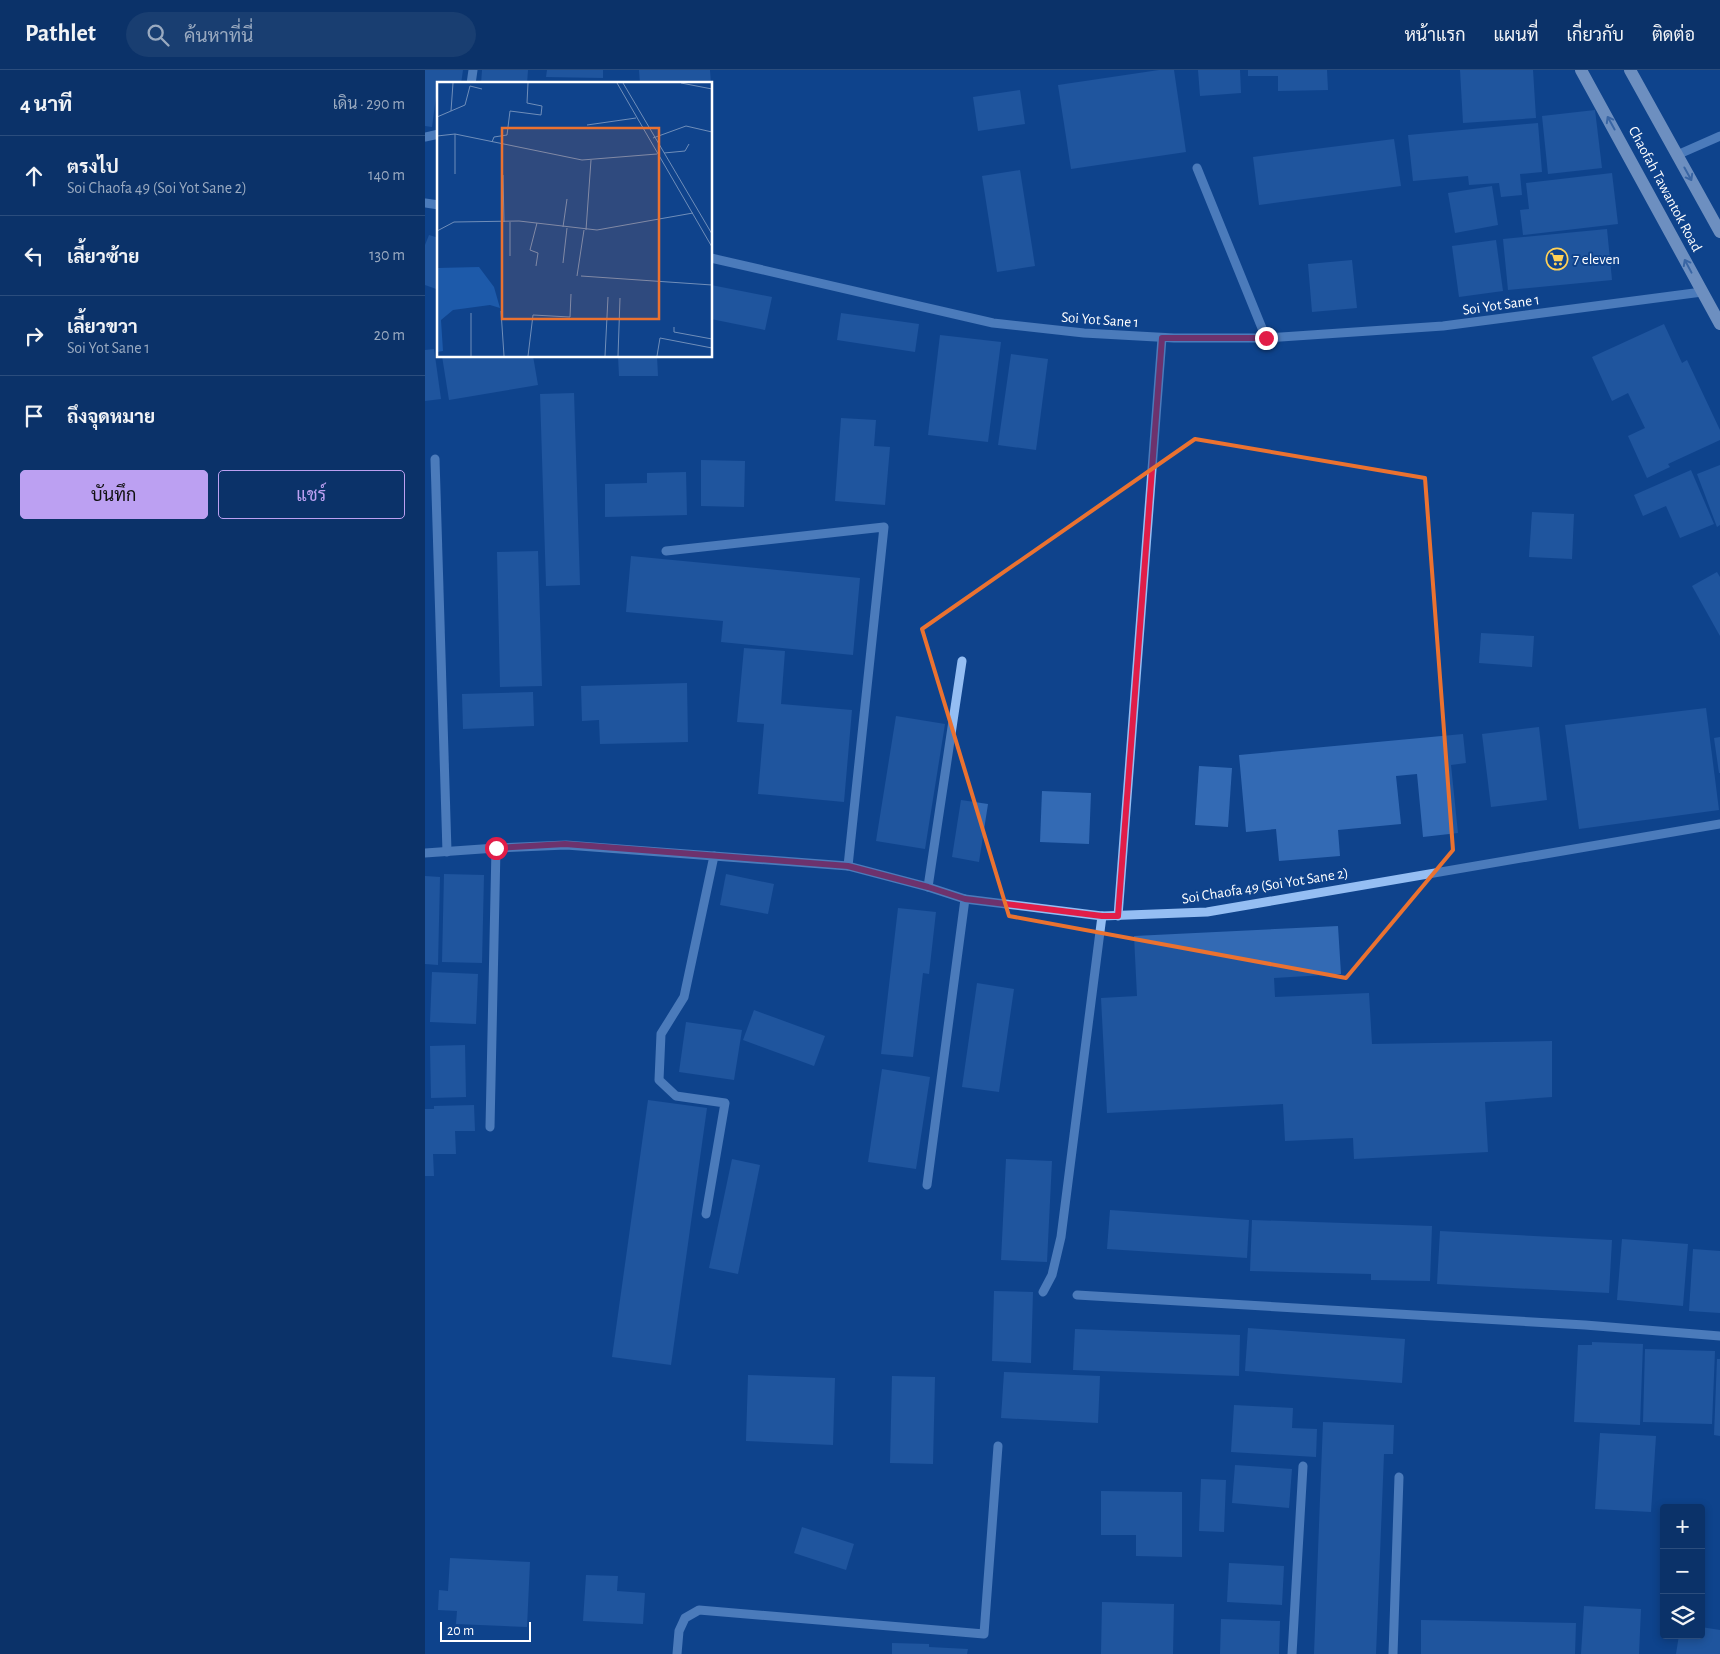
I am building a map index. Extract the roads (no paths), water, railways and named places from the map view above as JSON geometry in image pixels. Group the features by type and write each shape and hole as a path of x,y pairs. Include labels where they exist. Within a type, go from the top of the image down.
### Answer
{"main road":[{"name":"Chaofah Tawantok Road","path":"1581,70 1720,324"},
{"name":"Chaofah Tawantok Road","path":"1630,70 1720,232"}],"street":[{"path":"1677,155 1720,136"},
{"path":"1197,168 1266,338"},
{"name":"Soi Yot Sane 1","path":"713,258 993,323 1084,333 1162,338 1266,338 1443,326 1702,292"},
{"path":"1118,916 1162,338"},
{"path":"435,459 447,852"},
{"path":"666,551 884,527 848,866"},
{"path":"928,887 962,661"},
{"name":"Soi Chaofa 49 (Soi Yot Sane 2)","path":"425,853 565,844 848,866 928,887 965,899 1102,916 1118,916 1207,912 1720,824"},
{"path":"490,1127 496,848"},
{"path":"706,1214 725,1103 676,1096 659,1080 661,1034 684,997 714,856"},
{"path":"927,1186 965,899"},
{"path":"1043,1292 1052,1275 1061,1237 1102,916"},
{"path":"1077,1295 1585,1325 1720,1336"},
{"path":"677,1654 679,1631 685,1618 699,1610 984,1634 998,1446"},
{"path":"1292,1654 1303,1466"},
{"path":"1393,1654 1399,1477"}],"place":[{"name":"7 eleven","path":"1557,259"}]}
